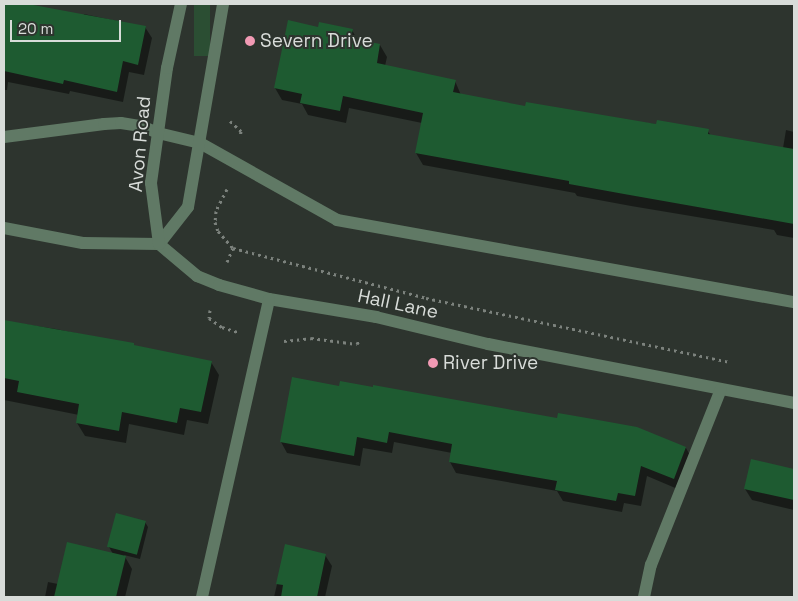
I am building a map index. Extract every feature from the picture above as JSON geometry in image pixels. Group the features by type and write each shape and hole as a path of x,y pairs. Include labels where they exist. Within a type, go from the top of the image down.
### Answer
{"street":[{"name":"Avon Road","path":"159,244 151,183 167,68 181,4"},
{"path":"4,228 83,243 159,244 188,207 223,4"},
{"path":"4,137 120,123 141,126 158,133 200,143 337,220 794,302"},
{"name":"Hall Lane","path":"159,244 197,276 220,285 269,299 376,317 488,344 794,403"},
{"path":"202,597 269,299"},
{"path":"644,597 651,565 720,389"}],"path":[{"path":"225,115 242,131"},
{"path":"226,194 216,211 215,222 218,232 233,248 230,254"},
{"name":"Hall Lane","path":"233,248 307,269 426,298 736,363"},
{"path":"210,311 209,318 231,331"},
{"path":"284,341 310,338 357,344"}],"green space":[{"path":"194,4 210,4 210,56 194,56"}],"building":[{"path":"4,4 28,4 146,26 138,65 123,61 117,92 64,80 63,84 4,71"},
{"path":"288,20 318,27 319,22 353,29 351,38 380,44 377,63 456,80 453,92 525,106 526,102 656,124 657,120 709,129 708,134 794,149 794,224 569,184 569,181 415,153 423,113 343,96 340,111 300,103 302,94 274,88"},
{"path":"4,320 134,343 134,345 212,361 201,412 180,408 177,423 122,412 119,431 76,423 79,404 17,392 19,381 4,378"},
{"path":"292,377 339,386 340,381 373,387 373,385 557,418 558,413 587,418 637,427 686,447 674,479 641,466 635,496 618,493 616,501 555,490 557,481 449,462 452,444 389,432 387,443 357,437 354,456 280,442"},
{"path":"751,459 794,469 794,500 744,489"},
{"path":"116,513 146,521 137,555 107,547"},
{"path":"67,542 126,556 116,597 54,597"},
{"path":"285,544 326,554 317,597 281,597 283,585 276,584"}],"place":[{"name":"Severn Drive","path":"250,41"},
{"name":"River Drive","path":"433,363"}]}
